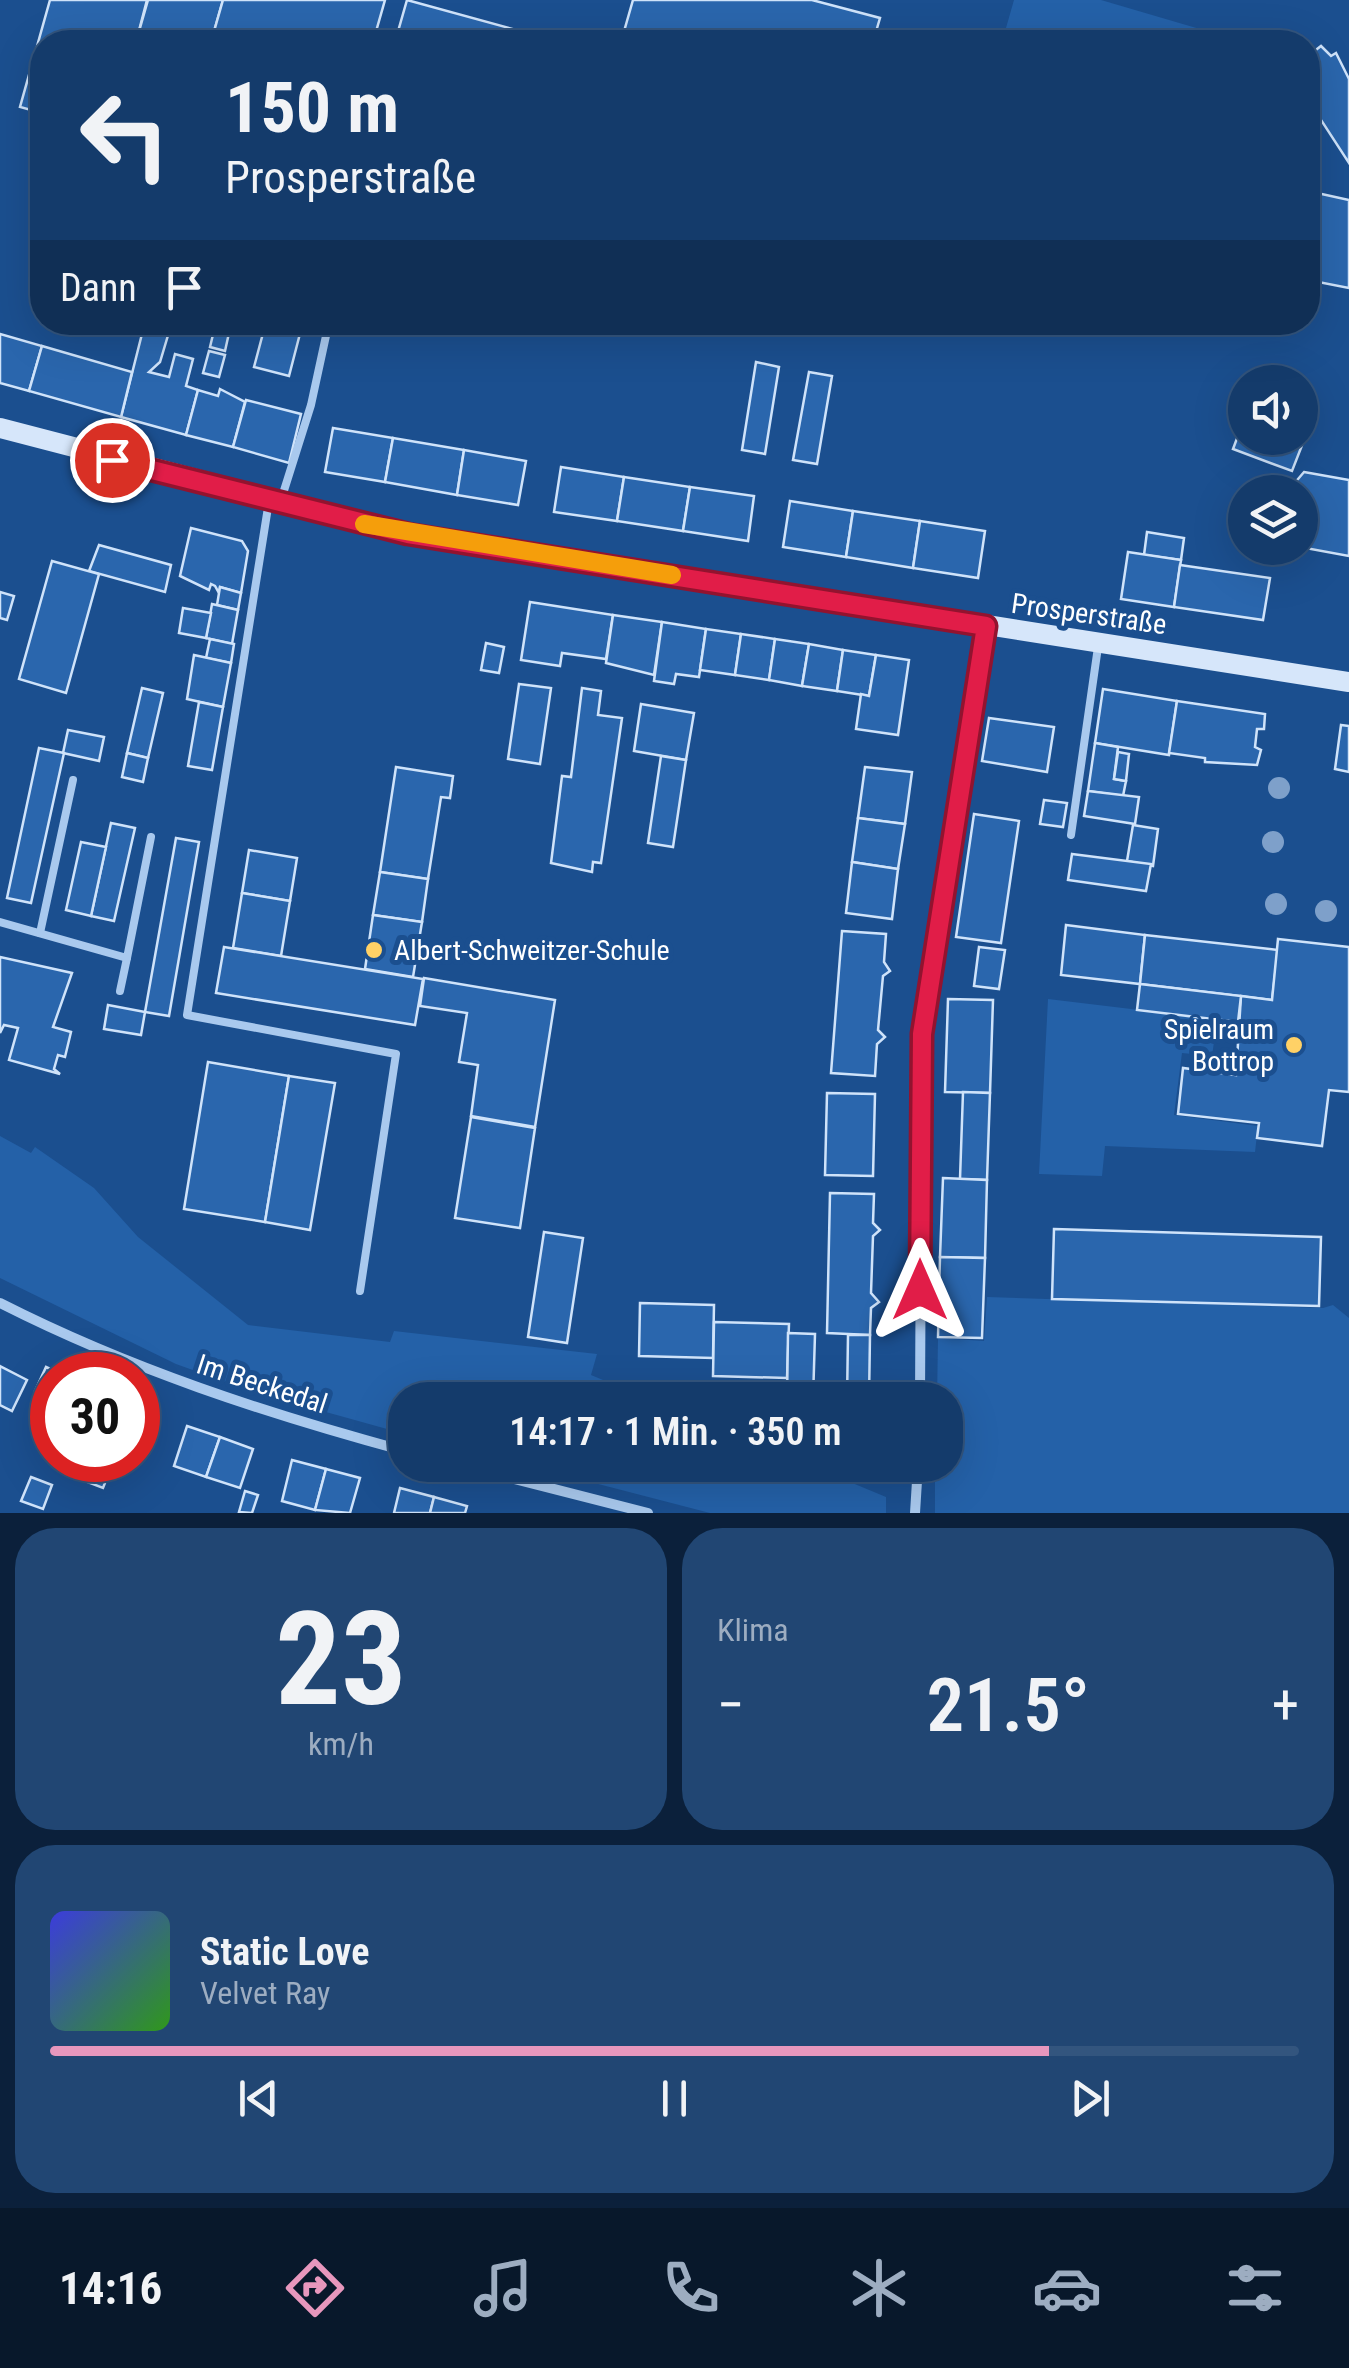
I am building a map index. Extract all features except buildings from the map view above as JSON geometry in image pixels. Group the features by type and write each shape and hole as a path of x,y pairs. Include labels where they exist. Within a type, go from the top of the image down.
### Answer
{"main road":[{"name":"Prosperstraße","path":"0,428 408,534 1349,682"}],"street":[{"path":"920,1382 922,1034 986,626"},
{"name":"Im Beckedal","path":"0,1303 76,1342 239,1404 388,1446"},
{"path":"527,1482 648,1513"},
{"path":"915,1513 917,1482"}],"lane":[{"path":"326,335 311,404 275,502 187,1015 396,1054 360,1290"},
{"path":"1071,835 1099,642"},
{"path":"40,933 72,780"},
{"path":"120,992 151,838"},
{"path":"0,922 127,958"}],"shaded area":[{"path":"1014,0 1101,0 1203,30 1005,30"},
{"path":"1048,999 1231,1021 1215,1035 1212,1056 1182,1053 1174,1115 1258,1126 1255,1152 1105,1146 1102,1176 1039,1174"},
{"path":"0,1136 31,1153 35,1147 94,1188 138,1237 248,1325 390,1342 394,1331 597,1354 591,1375 608,1382 388,1382 388,1429 254,1392 176,1364 160,1356 160,1352 151,1352 0,1278"},
{"path":"987,1297 1323,1308 1333,1305 1349,1318 1349,1513 935,1513 935,1482 963,1482 963,1382 937,1382 938,1338 984,1341"},
{"path":"591,1482 850,1482 886,1497 886,1513 710,1513"}],"slow traffic":[{"path":"364,524 672,575"}],"place":[{"name":"Albert-Schweitzer-Schule","path":"374,950"},
{"name":"Spielraum Bottrop","path":"1294,1045"}],"route":[{"path":"112,460 408,534 986,626 922,1034 920,1290"}]}
